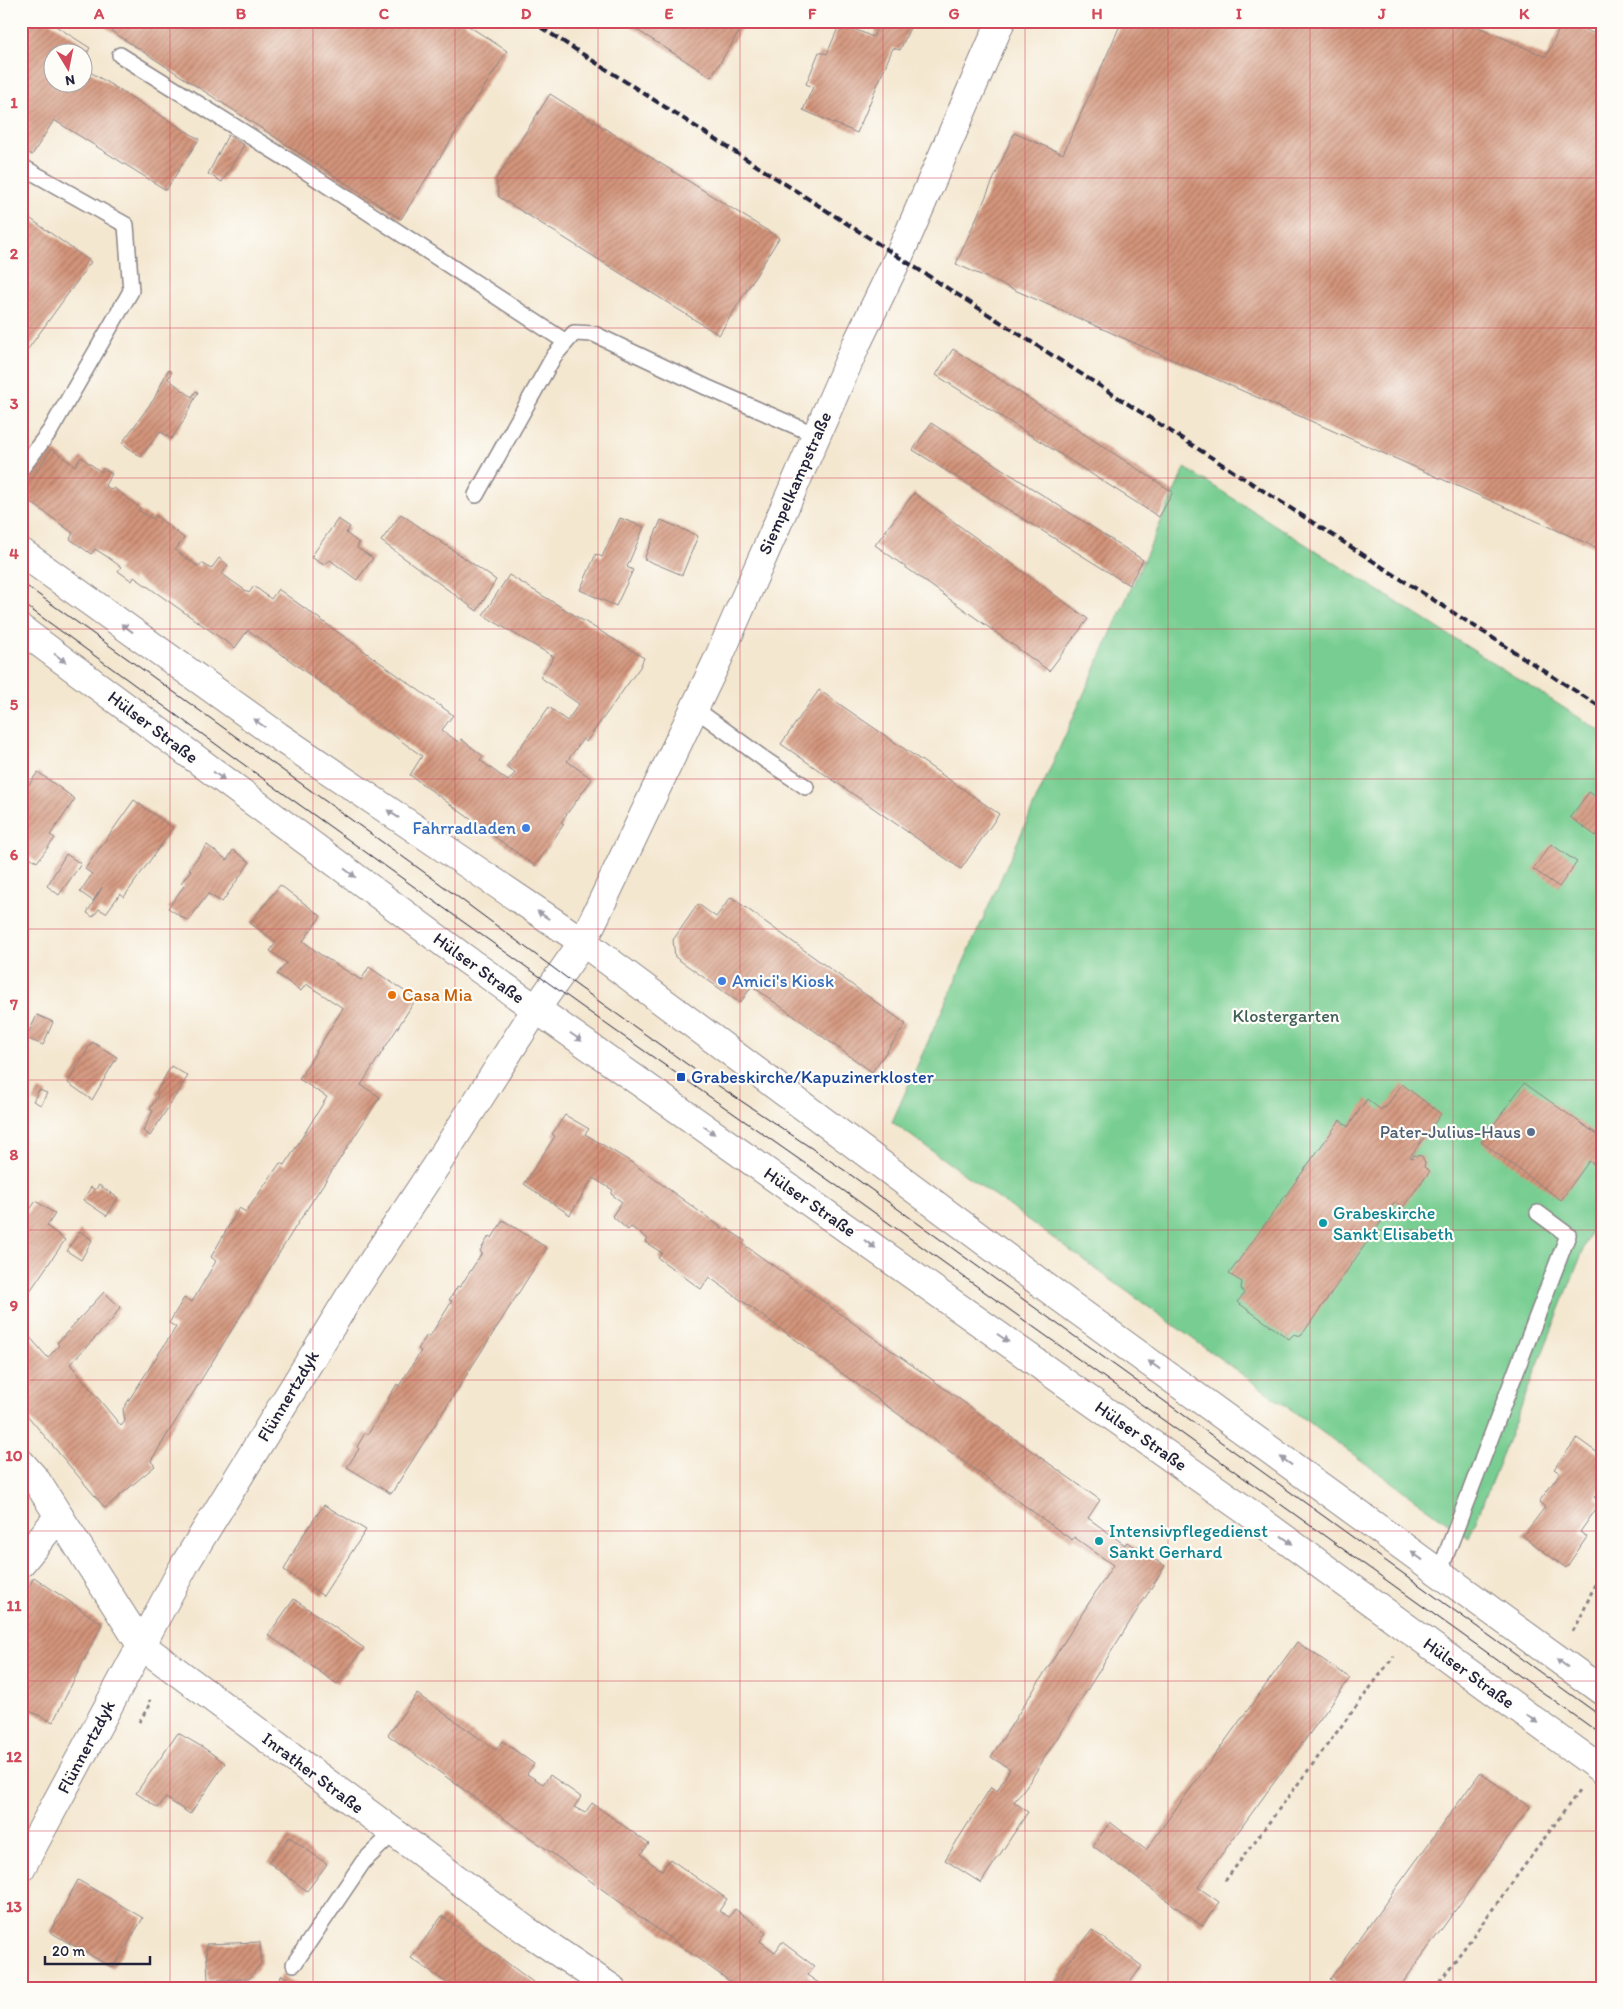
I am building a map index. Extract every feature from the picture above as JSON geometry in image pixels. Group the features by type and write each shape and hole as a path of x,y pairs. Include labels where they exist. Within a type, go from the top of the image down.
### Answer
{"street":[{"name":"Siempelkampstraße","path":"583,942 728,636 856,345 899,256 1001,21"},
{"path":"21,552 278,736 583,942 1062,1299 1602,1691"},
{"name":"Hülser Straße","path":"21,629 536,1009 1248,1512 1600,1768"},
{"name":"Flünnertzdyk","path":"21,1868 185,1564 348,1299 536,1009 583,942"},
{"name":"Inrather Straße","path":"21,1463 36,1480 141,1645 527,1931 611,1988"},
{"path":"21,1563 59,1516"}],"lane":[{"path":"120,55 293,163 566,342"},
{"path":"21,166 126,225 130,292 50,431 21,469"},
{"path":"476,495 554,356 574,333 594,334 706,387 816,435"},
{"path":"694,708 806,787"},
{"path":"1439,1573 1568,1235 1538,1213"},
{"path":"294,1964 363,1862 394,1832"}],"path":[{"path":"1556,1658 1580,1618 1602,1568"},
{"path":"1225,1881 1412,1632"},
{"path":"1435,1988 1600,1768"}],"green space":[{"name":"Klostergarten","path":"1185,468 1602,732 1602,1203 1469,1538 892,1122"}],"building":[{"path":"25,21 48,21 81,42 42,42 42,92 92,92 92,73 199,139 166,190 54,120 32,155 21,148 21,27"},
{"path":"96,21 461,21 507,51 401,219"},
{"path":"623,21 746,21 711,77"},
{"path":"880,21 913,21 900,50 893,48 857,133 803,110 813,87 806,84 819,52 827,54 840,23 873,37"},
{"path":"1122,21 1465,21 1546,57 1563,21 1602,37 1602,550 956,264 1014,133 1063,154"},
{"path":"550,94 779,238 719,335 499,197 496,179"},
{"path":"228,135 244,145 222,182 208,174"},
{"path":"21,212 91,262 28,349 21,344"},
{"path":"953,349 1173,492 1159,517 936,375"},
{"path":"168,370 172,372 168,379 192,397 196,391 198,392 183,422 171,439 160,431 141,457 122,443 154,399"},
{"path":"931,423 1143,560 1129,585 913,450"},
{"path":"52,449 75,466 81,457 101,472 103,468 112,474 105,485 111,490 114,488 140,508 138,510 153,519 155,515 184,538 175,550 199,567 202,563 211,569 219,558 228,565 222,574 249,593 254,586 271,599 278,589 453,715 442,730 458,742 461,739 483,756 480,760 508,781 515,773 506,767 549,707 567,721 579,704 540,677 554,657 483,615 509,575 644,658 640,667 586,742 583,739 567,761 592,779 561,822 564,824 535,866 410,775 422,756 248,630 235,648 134,577 132,581 118,571 121,567 106,556 95,549 91,554 70,539 73,533 21,495 21,492"},
{"path":"914,493 1088,619 1049,671 875,545"},
{"path":"401,514 496,580 477,611 381,541"},
{"path":"620,518 644,527 627,567 633,570 616,606 580,590 596,554 602,557"},
{"path":"338,519 350,527 346,533 359,543 357,548 373,558 357,580 330,560 324,565 311,557"},
{"path":"661,520 698,536 682,575 644,559"},
{"path":"819,690 999,814 961,869 781,744"},
{"path":"38,772 75,799 50,835 55,838 37,862 21,851 21,795"},
{"path":"1589,792 1602,801 1602,828 1596,836 1570,817"},
{"path":"134,800 173,828 124,897 120,894 106,913 99,909 93,917 87,913 102,887 93,901 80,892 92,874 85,869"},
{"path":"1551,844 1577,862 1559,887 1533,869"},
{"path":"207,845 227,860 233,850 250,862 222,902 208,894 188,921 168,908 184,886 181,883 191,870 189,869"},
{"path":"66,854 81,864 59,895 47,886"},
{"path":"280,885 321,916 303,941 321,955 361,980 369,967 416,999 361,1085 380,1097 296,1226 151,1461 155,1466 105,1508 21,1408 21,1327 48,1358 59,1345 57,1343 104,1292 120,1307 112,1320 70,1364 121,1426 125,1421 123,1409 176,1327 169,1323 184,1298 192,1302 216,1261 211,1257 239,1208 246,1212 280,1163 285,1165 327,1097 299,1079 343,1008 306,984 301,991 277,974 287,963 270,951 276,942 250,923"},
{"path":"731,897 906,1024 872,1072 752,986 740,1003 675,957 673,940 698,904 716,917"},
{"path":"37,1015 53,1022 43,1045 26,1038"},
{"path":"92,1042 117,1057 92,1100 68,1083"},
{"path":"171,1066 188,1076 150,1136 143,1131 153,1111 150,1109 158,1095 156,1093"},
{"name":"Pater-Julius-Haus","path":"1524,1083 1602,1138 1602,1170 1589,1161 1561,1200 1481,1142"},
{"name":"Grabeskirche Sankt Elisabeth","path":"1402,1084 1441,1114 1410,1157 1412,1158 1414,1155 1422,1156 1425,1163 1424,1167 1430,1171 1403,1207 1395,1202 1301,1336 1294,1334 1289,1339 1237,1302 1244,1294 1241,1288 1242,1282 1229,1274 1340,1120 1348,1127 1367,1099 1381,1110 1383,1107 1385,1108"},
{"path":"39,1090 47,1093 41,1105 33,1101"},
{"path":"565,1115 589,1129 585,1134 631,1162 725,1230 726,1228 745,1241 743,1244 1100,1500 1088,1518 1125,1545 1127,1542 1165,1566 1030,1781 1014,1802 1028,1812 981,1883 945,1860 991,1787 997,1791 1010,1769 991,1757 1113,1565 1074,1537 1072,1540 709,1277 701,1289 658,1258 662,1253 645,1242 648,1239 631,1227 628,1230 612,1216 622,1202 611,1194 613,1190 593,1178 570,1215 524,1184 555,1136 552,1134"},
{"path":"99,1185 118,1198 107,1216 83,1200 91,1187 95,1190"},
{"path":"36,1201 55,1214 47,1226 65,1240 21,1304 21,1222"},
{"path":"503,1220 547,1248 391,1494 347,1467 359,1449 357,1447 365,1433 368,1434 397,1384 399,1386 421,1351 418,1349 427,1335 430,1336 452,1301 449,1300 458,1286 460,1287 482,1253 480,1251 489,1236 492,1238"},
{"path":"80,1231 92,1240 81,1260 67,1251"},
{"path":"1577,1438 1602,1456 1602,1487 1594,1497 1601,1502 1580,1532 1587,1537 1566,1568 1523,1536 1545,1507 1539,1502 1560,1473 1554,1469"},
{"path":"324,1505 366,1530 323,1596 284,1570 301,1538"},
{"path":"34,1577 102,1624 53,1722 21,1707 21,1602"},
{"path":"294,1599 364,1648 337,1684 268,1635"},
{"path":"1297,1642 1350,1678 1198,1887 1219,1902 1202,1926 1093,1846 1110,1822 1146,1850"},
{"path":"417,1694 496,1750 502,1741 534,1764 527,1774 543,1784 550,1775 581,1797 574,1807 585,1813 592,1803 649,1844 641,1854 651,1863 662,1870 670,1859 727,1899 719,1911 729,1917 735,1909 766,1932 760,1941 775,1952 782,1942 814,1966 807,1975 826,1988 739,1988 388,1735"},
{"path":"178,1733 225,1763 190,1814 166,1798 158,1808 136,1793"},
{"path":"1480,1773 1530,1807 1399,1988 1342,1988 1330,1979"},
{"path":"289,1837 327,1864 307,1891 268,1862"},
{"path":"78,1880 143,1918 113,1968 50,1932"},
{"path":"442,1916 541,1988 454,1988 411,1958"},
{"path":"1092,1930 1142,1966 1126,1988 1050,1988"},
{"path":"260,1942 261,1963 249,1979 208,1980 206,1944"},
{"path":"282,1975 303,1988 273,1988"}],"tram line":[{"path":"21,582 435,880 579,987 698,1072 844,1170 1602,1717"},
{"path":"21,602 276,788 613,1029 840,1188 1602,1735"}],"railway":[{"path":"531,21 1602,708"}],"place":[{"name":"Fahrradladen","path":"526,828"},
{"name":"Amici's Kiosk","path":"722,981"},
{"name":"Casa Mia","path":"392,995"},
{"name":"Grabeskirche/Kapuzinerkloster","path":"681,1077"},
{"name":"Pater-Julius-Haus","path":"1531,1132"},
{"name":"Grabeskirche Sankt Elisabeth","path":"1323,1223"},
{"name":"Intensivpflegedienst Sankt Gerhard","path":"1099,1541"}]}
